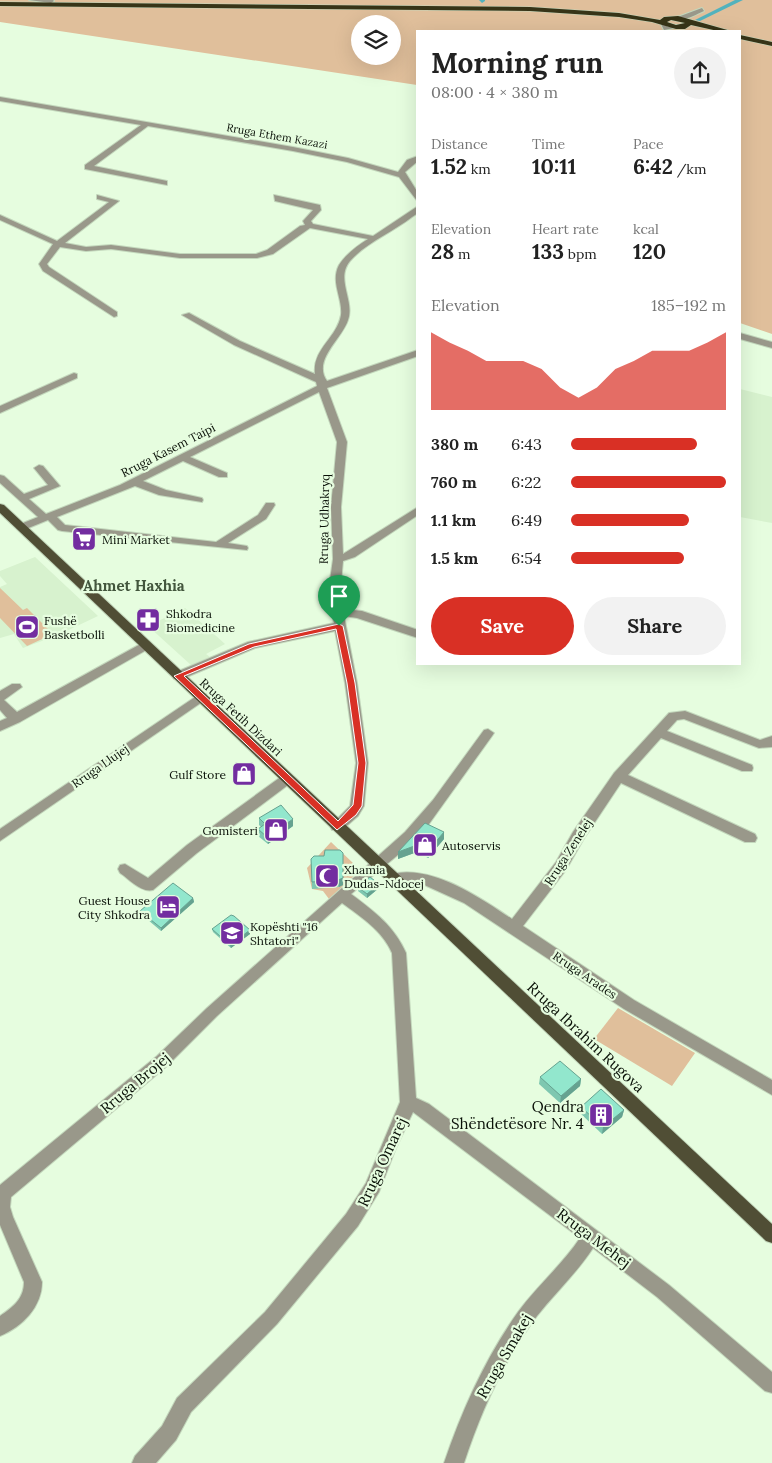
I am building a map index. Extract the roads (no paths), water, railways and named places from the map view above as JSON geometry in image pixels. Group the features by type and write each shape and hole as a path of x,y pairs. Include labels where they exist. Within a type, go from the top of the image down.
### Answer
{"highway":[{"path":"0,2 534,5 603,10 665,25 678,18 685,23 707,30"},
{"path":"0,2 530,8 604,13 665,25 685,23 722,30"},
{"path":"741,36 772,42"}],"main road":[{"name":"Rruga Fetih Dizdari","path":"0,507 377,863"},
{"name":"Rruga Ibrahim Rugova","path":"377,863 772,1236"}],"street":[{"path":"32,0 51,1"},
{"path":"685,23 702,10"},
{"name":"Rruga Ethem Kazazi","path":"0,99 293,149 348,160 402,175"},
{"path":"146,125 88,167 164,183"},
{"path":"416,159 401,172 416,197"},
{"path":"100,197 115,201 58,244 44,264 46,269 114,314"},
{"path":"277,197 278,199 317,207 307,221 310,226"},
{"path":"322,384 318,366 321,357 341,326 345,316 340,286 343,266 374,238 416,210"},
{"path":"0,217 58,244 86,249 111,247 169,256 257,256 270,252 303,228 310,226 374,238"},
{"path":"405,218 416,221"},
{"path":"186,315 237,343 322,384"},
{"path":"741,336 772,345"},
{"name":"Rruga Kasem Taipi","path":"22,527 135,482 322,384 385,362 416,354"},
{"path":"0,410 74,376"},
{"name":"Rruga Udhakryq","path":"322,384 341,432 342,442 336,507 338,558 334,594 351,683 362,763 358,806 353,813 337,826"},
{"path":"181,457 223,475"},
{"path":"21,498 55,486 39,468"},
{"path":"0,478 21,498 62,528 243,548"},
{"path":"135,482 163,493 198,500"},
{"path":"218,545 262,517 270,505"},
{"path":"338,558 351,555 416,511"},
{"path":"337,612 358,614 416,633"},
{"path":"178,676 252,645 339,626"},
{"path":"0,728 146,645"},
{"path":"0,697 16,687"},
{"name":"Rruga Llujej","path":"0,836 201,697"},
{"path":"0,703 16,718"},
{"name":"Rruga Zenelej","path":"515,926 560,866 578,836 620,776 673,716 678,714 686,715 759,744 766,744 772,740"},
{"path":"658,732 747,768"},
{"name":"Rruga Brojej","path":"0,1327 29,1303 34,1291 33,1282 2,1208 2,1191 162,1061 212,1012 377,863 390,854 421,824 488,733"},
{"path":"620,776 750,838"},
{"path":"126,869 148,886 192,849 287,779"},
{"name":"Rruga Arades","path":"393,880 407,876 424,879 468,899 515,926 581,975 676,1034 772,1088"},
{"name":"Rruga Omarej","path":"142,1463 157,1449 170,1431 176,1416 184,1405 271,1318 352,1220 373,1186 408,1102 399,953 395,941 388,932 342,895"},
{"name":"Rruga Mehej","path":"408,1102 423,1109 662,1291 772,1384"},
{"name":"Rruga Smakej","path":"454,1463 465,1428 507,1346 524,1318 591,1236"}],"waterway":[{"path":"698,20 740,0"}],"place":[{"name":"Mini Market","path":"84,539"},
{"name":"Shkodra Biomedicine","path":"148,620"},
{"name":"Fushë Basketbolli","path":"27,627"},
{"name":"Gulf Store","path":"244,774"},
{"name":"Gomisteri","path":"276,830"},
{"name":"Autoservis","path":"425,845"},
{"name":"Xhamia Dudas-Ndocej","path":"327,876"},
{"name":"Guest House City Shkodra","path":"168,907"},
{"name":"Kopështi \"16 Shtatori\"","path":"232,933"},
{"name":"Qendra Shëndetësore Nr. 4","path":"601,1115"}],"district":[{"name":"Ahmet Haxhia","path":"134,585"}]}
